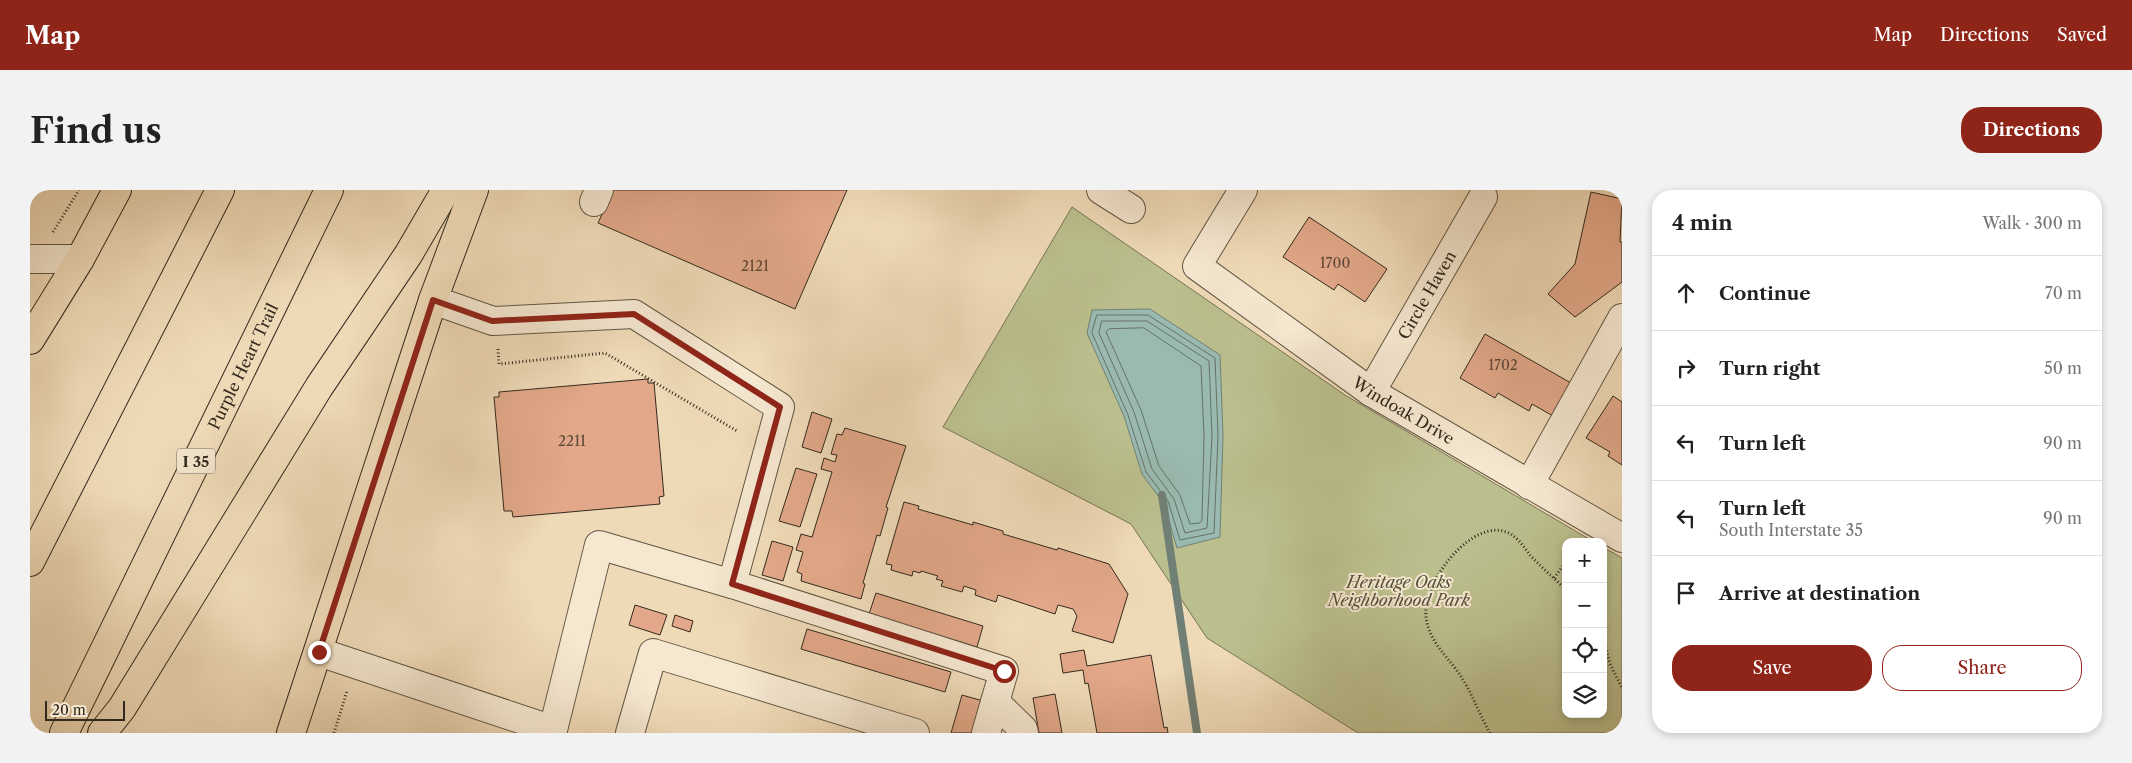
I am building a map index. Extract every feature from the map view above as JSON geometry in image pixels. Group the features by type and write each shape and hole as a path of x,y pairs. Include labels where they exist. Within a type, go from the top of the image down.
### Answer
{"main road":[{"path":"30,340 80,259 117,190"},
{"path":"30,562 220,190"},
{"name":"Purple Heart Trail","path":"64,733 329,190"},
{"path":"102,733 122,708 319,387 408,255 446,190"},
{"path":"295,732 433,300 474,190"}],"street":[{"path":"1102,190 1131,209"},
{"name":"Windoak Drive","path":"1244,190 1197,266 1371,392 1622,538"},
{"name":"Circle Haven","path":"1371,392 1483,197"},
{"path":"30,259 80,259"},
{"path":"433,300 496,321 634,314 780,407 732,584"},
{"path":"1529,485 1622,318"},
{"path":"319,652 561,732 599,545 732,584 1004,671 986,733"},
{"path":"630,733 653,653 915,733"},
{"path":"995,702 1023,729 1024,733"}],"path":[{"path":"52,235 79,190"},
{"path":"496,321 499,364 604,353 737,430"},
{"path":"1490,733 1458,673 1435,645 1426,617 1428,592 1441,569 1464,546 1486,532 1498,530 1516,538 1562,586"},
{"path":"1554,578 1562,567"},
{"path":"1607,652 1610,664 1622,688"},
{"path":"334,733 348,689"}],"green space":[{"name":"Heritage Oaks Neighborhood Park","path":"1072,207 1345,395 1587,538 1562,538 1562,718 1607,718 1607,549 1622,558 1622,733 1358,733 1207,638 1131,524 943,427"}],"water":[{"path":"1150,309 1220,355 1223,436 1220,537 1177,548 1164,504 1142,474 1124,416 1087,333 1092,310"}],"building":[{"path":"613,190 847,190 795,309 598,223"},
{"path":"1591,192 1622,199 1620,242 1622,242 1622,282 1575,317 1548,294 1575,264"},
{"path":"1309,217 1387,269 1365,302 1338,284 1334,290 1283,257"},
{"path":"1485,334 1578,387 1560,420 1532,404 1529,411 1498,393 1495,398 1460,378"},
{"path":"648,379 648,383 654,383 664,496 659,497 660,504 513,517 512,511 504,511 494,397 499,397 499,392"},
{"path":"1613,396 1622,402 1622,465 1608,456 1610,452 1586,438"},
{"path":"812,412 832,419 821,453 802,447"},
{"path":"845,428 906,446 886,507 888,508 880,536 877,535 863,583 865,584 861,599 801,581 802,574 797,572 803,552 796,550 801,534 812,537 832,472 821,469 824,458 835,462 837,455 831,454 837,434 842,435"},
{"path":"796,468 817,474 800,527 779,521"},
{"path":"904,502 919,506 918,509 973,525 973,522 1003,531 1003,534 1057,550 1058,548 1109,564 1128,594 1113,643 1072,631 1077,616 1073,609 1058,605 1055,614 998,595 996,602 975,595 976,590 964,586 962,592 941,586 943,581 936,579 938,576 921,571 920,573 913,571 912,576 891,570 892,565 886,564"},
{"path":"772,541 793,547 783,581 762,575"},
{"path":"876,593 983,626 977,647 869,614"},
{"path":"635,605 667,615 660,635 629,625"},
{"path":"675,615 693,621 690,632 672,626"},
{"path":"807,629 951,672 945,692 801,649"},
{"path":"1084,650 1087,666 1151,655 1164,728 1167,727 1168,733 1097,733 1088,683 1085,684 1083,670 1063,673 1060,654"},
{"path":"1055,694 1062,733 1039,733 1033,698"},
{"path":"962,695 983,701 974,733 951,733"}],"waterway":[{"path":"1162,495 1197,733"}],"route":[{"path":"319,652 433,300 492,321 634,314 780,407 732,584 801,608 1004,671"}]}
